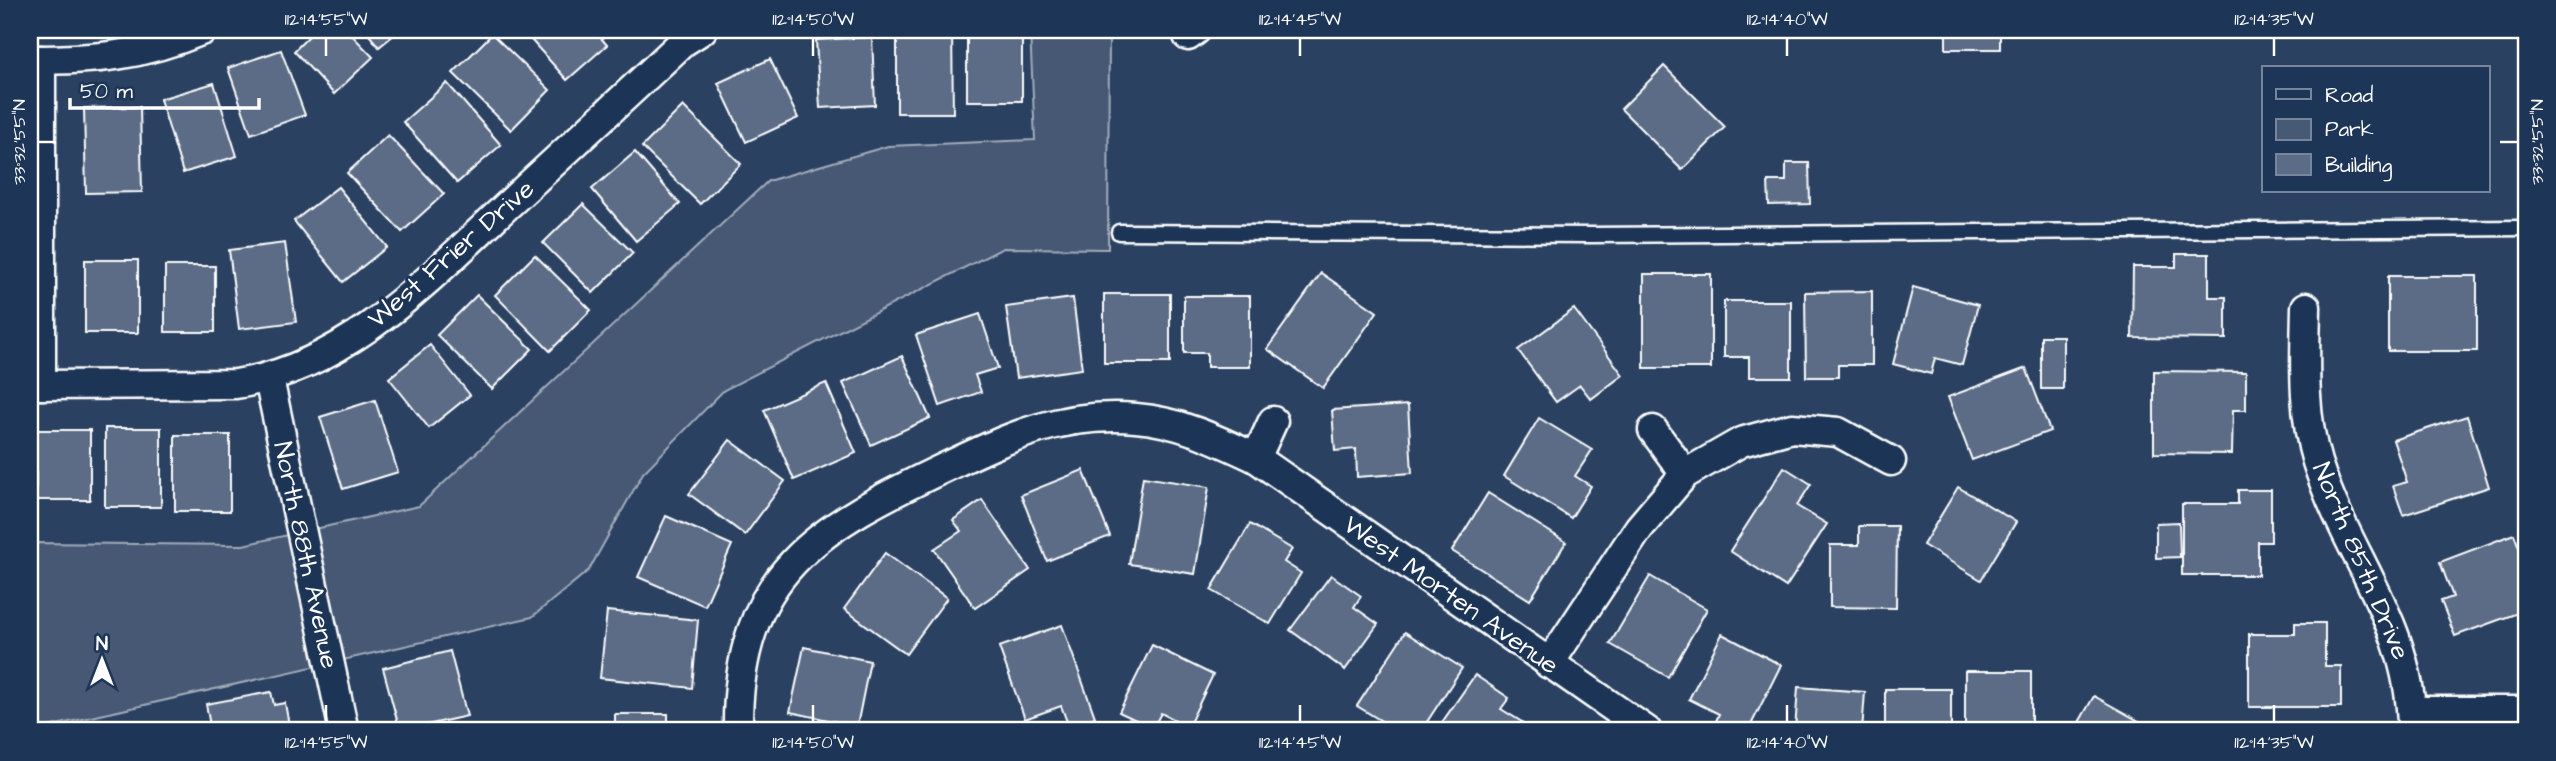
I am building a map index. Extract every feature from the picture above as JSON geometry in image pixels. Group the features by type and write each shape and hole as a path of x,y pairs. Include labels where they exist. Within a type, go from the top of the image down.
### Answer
{"street":[{"path":"35,385 35,60 116,58 160,48 203,30"},
{"name":"West Frier Drive","path":"35,385 236,384 270,379 318,359 362,332 412,294 683,43 702,30"},
{"name":"North 85th Drive","path":"2306,307 2305,386 2316,460 2344,531 2399,643 2410,685 2412,721"},
{"name":"North 88th Avenue","path":"270,379 344,731"},
{"name":"West Morten Avenue","path":"738,731 744,652 766,598 806,548 835,524 863,507 1022,431 1088,418 1136,418 1191,430 1256,458 1647,731"},
{"path":"1256,458 1273,421"},
{"path":"1549,664 1639,528 1685,474 1741,442 1792,428 1838,432 1891,461"},
{"path":"1653,430 1685,474"},
{"path":"2412,721 2526,711"}],"lane":[{"path":"1119,232 1591,236 2526,228"}],"green space":[{"path":"1030,30 1109,30 1108,249 1003,248 724,390 643,473 589,570 532,617 30,731 30,543 243,545 419,506 768,181 888,146 1035,140"}],"building":[{"path":"303,30 347,30 373,57 334,94 294,51 309,36"},
{"path":"365,30 400,30 379,47"},
{"path":"594,30 607,45 567,80 524,32"},
{"path":"897,30 952,30 953,113 897,113"},
{"path":"1946,30 2000,30 2000,49 1946,49"},
{"path":"967,31 1022,31 1022,101 967,101"},
{"path":"492,34 550,90 511,130 453,73"},
{"path":"872,37 875,105 820,108 816,40"},
{"path":"281,50 305,115 251,134 228,68"},
{"path":"770,59 798,118 746,142 718,83"},
{"path":"1664,66 1725,127 1682,170 1621,109"},
{"path":"214,83 237,156 183,173 160,99"},
{"path":"447,83 501,145 457,183 403,122"},
{"path":"683,106 741,164 700,204 642,147"},
{"path":"140,107 142,192 86,193 84,108"},
{"path":"388,135 444,194 402,232 347,173"},
{"path":"635,152 680,204 636,241 592,189"},
{"path":"1786,163 1809,163 1810,204 1769,205 1768,181 1786,181"},
{"path":"338,187 387,247 343,282 294,221"},
{"path":"583,204 633,253 593,293 543,243"},
{"path":"285,243 296,322 239,329 229,250"},
{"path":"2176,254 2209,254 2209,297 2226,297 2226,339 2132,338 2133,267 2176,267"},
{"path":"535,255 591,310 550,351 495,295"},
{"path":"85,260 138,260 138,333 85,333"},
{"path":"165,266 215,266 215,332 165,332"},
{"path":"1321,273 1377,312 1323,388 1267,349"},
{"path":"1644,274 1711,274 1711,368 1644,368"},
{"path":"2388,276 2477,276 2477,351 2388,351"},
{"path":"1913,287 1978,305 1962,365 1935,358 1931,374 1893,364"},
{"path":"1872,291 1872,365 1838,365 1838,377 1806,377 1805,292"},
{"path":"1104,294 1170,294 1170,363 1104,363"},
{"path":"477,295 532,349 492,389 437,335"},
{"path":"1184,296 1250,296 1250,367 1207,367 1207,353 1184,353"},
{"path":"1073,298 1082,369 1016,378 1006,307"},
{"path":"1724,301 1791,301 1791,377 1749,377 1749,357 1724,357"},
{"path":"1574,309 1623,375 1591,399 1580,385 1556,402 1518,350"},
{"path":"980,314 998,368 975,375 981,392 940,406 916,335"},
{"path":"2041,336 2063,336 2063,389 2041,389"},
{"path":"430,345 470,395 429,428 389,378"},
{"path":"902,356 930,418 871,445 843,383"},
{"path":"2026,368 2050,431 1972,460 1948,397"},
{"path":"2154,371 2246,372 2246,410 2233,410 2232,454 2154,453"},
{"path":"826,383 856,453 794,480 764,410"},
{"path":"375,400 398,472 343,489 320,417"},
{"path":"1408,405 1412,473 1357,477 1356,449 1335,451 1332,410"},
{"path":"2467,416 2489,487 2403,515 2393,486 2407,482 2393,440"},
{"path":"1539,418 1592,450 1575,476 1591,486 1571,518 1504,476"},
{"path":"105,428 161,428 161,507 105,507"},
{"path":"36,430 90,430 90,500 36,500"},
{"path":"175,435 230,435 230,511 175,511"},
{"path":"730,440 785,481 745,535 689,494"},
{"path":"1784,467 1811,484 1797,506 1827,524 1786,587 1730,551"},
{"path":"1083,470 1110,536 1047,561 1021,495"},
{"path":"1143,477 1209,487 1195,574 1129,564"},
{"path":"1958,487 2016,522 1981,580 1923,545"},
{"path":"2238,490 2271,490 2271,542 2258,542 2258,575 2182,575 2182,504 2238,504"},
{"path":"1488,493 1566,542 1530,600 1452,551"},
{"path":"982,500 1030,570 975,608 934,549 961,531 953,520"},
{"path":"666,516 732,545 705,606 638,577"},
{"path":"2179,522 2180,557 2156,558 2156,523"},
{"path":"1250,524 1292,549 1284,562 1301,573 1270,624 1211,590"},
{"path":"1859,526 1897,526 1896,608 1830,607 1830,545 1859,545"},
{"path":"2514,534 2526,566 2526,610 2455,636 2441,601 2453,597 2440,562"},
{"path":"885,553 947,598 906,654 844,609"},
{"path":"1331,575 1361,596 1354,607 1378,624 1345,670 1290,630"},
{"path":"1650,576 1707,609 1668,677 1610,644"},
{"path":"607,611 698,620 692,688 600,678"},
{"path":"2295,623 2325,623 2325,666 2341,666 2341,707 2249,707 2249,634 2295,634"},
{"path":"1062,625 1095,717 1069,727 1061,706 1025,719 999,647"},
{"path":"1405,632 1462,668 1421,731 1398,731 1357,706"},
{"path":"1722,634 1781,665 1748,731 1724,731 1714,726 1719,714 1689,699"},
{"path":"1152,645 1213,675 1188,727 1161,713 1153,728 1119,712"},
{"path":"804,647 870,661 857,726 790,712"},
{"path":"450,651 467,716 400,731 383,668"},
{"path":"1965,671 2031,671 2031,731 1965,731"},
{"path":"1475,675 1509,698 1501,709 1522,722 1516,731 1436,731"},
{"path":"1798,687 1865,692 1862,731 1795,731"},
{"path":"1885,689 1951,689 1951,731 1885,731"},
{"path":"271,692 274,705 285,703 290,731 211,731 206,704"},
{"path":"2094,696 2153,729 2152,731 2074,731"},
{"path":"615,714 668,714 668,731 615,731"}]}
